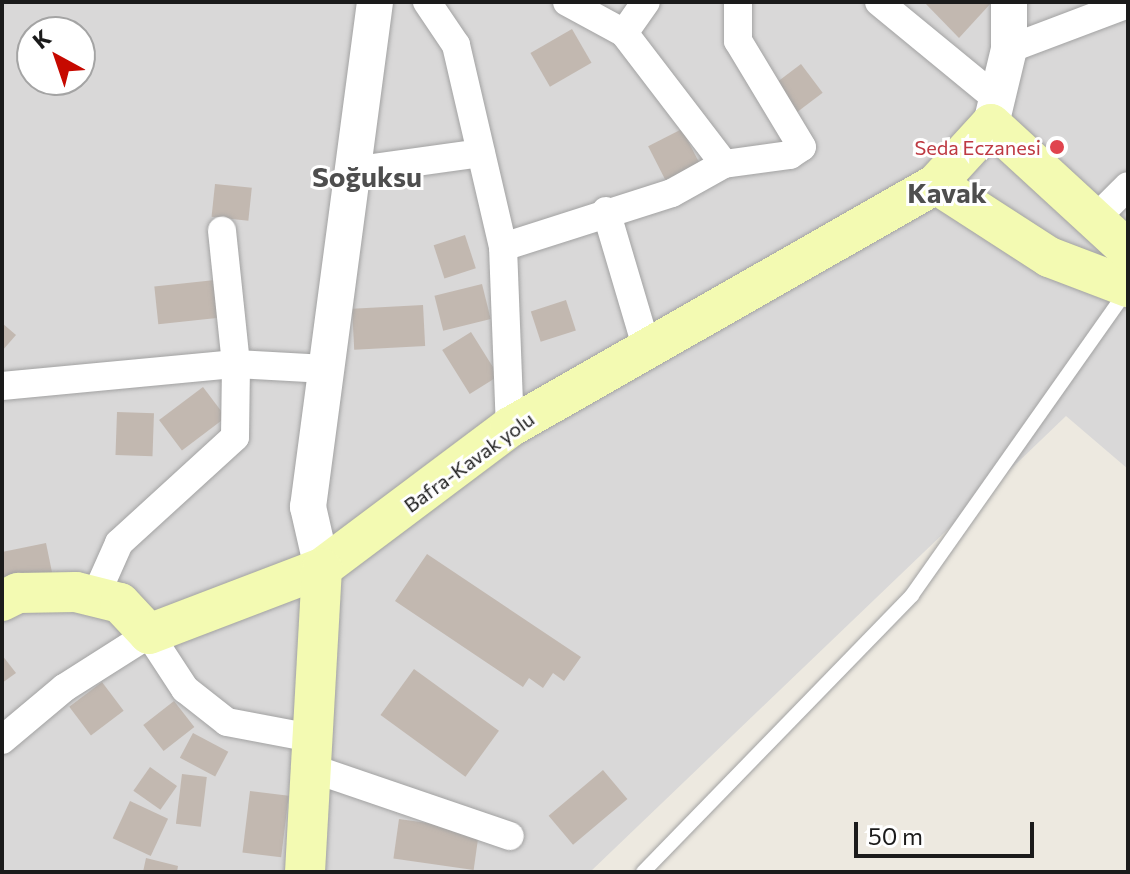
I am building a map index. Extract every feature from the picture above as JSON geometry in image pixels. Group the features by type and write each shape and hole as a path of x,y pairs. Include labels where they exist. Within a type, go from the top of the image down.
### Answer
{"main road":[{"name":"Bafra-Kavak yolu","path":"149,634 322,568 510,427 936,184 994,112"},
{"path":"994,112 1128,250"},
{"path":"936,184 1049,257 1128,288"},
{"path":"305,872 322,568"},
{"path":"2,601 18,593 95,597 120,603 149,634"}],"street":[{"path":"322,568 308,507 375,2"},
{"path":"427,2 456,45 503,247 510,427"},
{"path":"567,2 624,33 724,164"},
{"path":"624,33 646,2"},
{"path":"503,247 606,211 672,193 724,164 790,155 802,147 738,41 738,2"},
{"path":"879,2 994,112"},
{"path":"994,112 1009,49 1009,2"},
{"path":"1009,49 1128,4"},
{"path":"352,171 481,153"},
{"path":"1096,218 1128,186"},
{"path":"606,211 647,349"},
{"path":"95,597 119,543 235,437 236,364 222,231"},
{"path":"2,386 236,364 326,369"},
{"path":"2,740 64,688 149,634 185,689 227,722 312,753 510,836"}],"lane":[{"path":"643,872 912,595 1128,288"}],"shaded area":[{"path":"2,2 1128,2 1128,469 1066,416 590,872 2,872"}],"building":[{"path":"924,2 992,2 959,38"},
{"path":"572,29 592,63 550,87 530,53"},
{"path":"801,64 823,93 794,114 772,86"},
{"path":"682,129 699,163 665,180 648,146"},
{"path":"215,184 252,188 248,221 212,217"},
{"path":"465,235 476,268 444,278 434,245"},
{"path":"215,280 219,318 158,324 154,286"},
{"path":"482,284 491,319 443,331 434,296"},
{"path":"566,300 576,330 541,342 531,311"},
{"path":"423,305 425,346 354,350 352,309"},
{"path":"2,323 16,335 2,351"},
{"path":"471,332 499,376 470,394 442,350"},
{"path":"203,387 226,417 182,450 159,420"},
{"path":"117,412 154,413 152,456 115,455"},
{"path":"46,543 54,582 2,593 2,552"},
{"path":"427,554 581,657 564,681 553,673 543,688 529,678 523,687 395,601"},
{"path":"2,655 16,673 2,683"},
{"path":"414,669 499,731 465,777 380,715"},
{"path":"102,682 124,711 91,735 69,707"},
{"path":"174,701 194,727 164,751 143,725"},
{"path":"193,733 228,752 215,777 180,758"},
{"path":"150,767 177,786 160,810 133,791"},
{"path":"603,770 627,799 573,845 549,816"},
{"path":"182,774 207,777 201,827 176,824"},
{"path":"250,791 289,796 281,857 242,853"},
{"path":"130,801 168,819 151,856 113,838"},
{"path":"399,819 479,830 474,870 393,859"},
{"path":"146,858 178,866 177,872 143,872"}],"place":[{"name":"Seda Eczanesi","path":"1057,147"}],"district":[{"name":"Soğuksu","path":"367,176"},
{"name":"Kavak","path":"947,192"}]}
